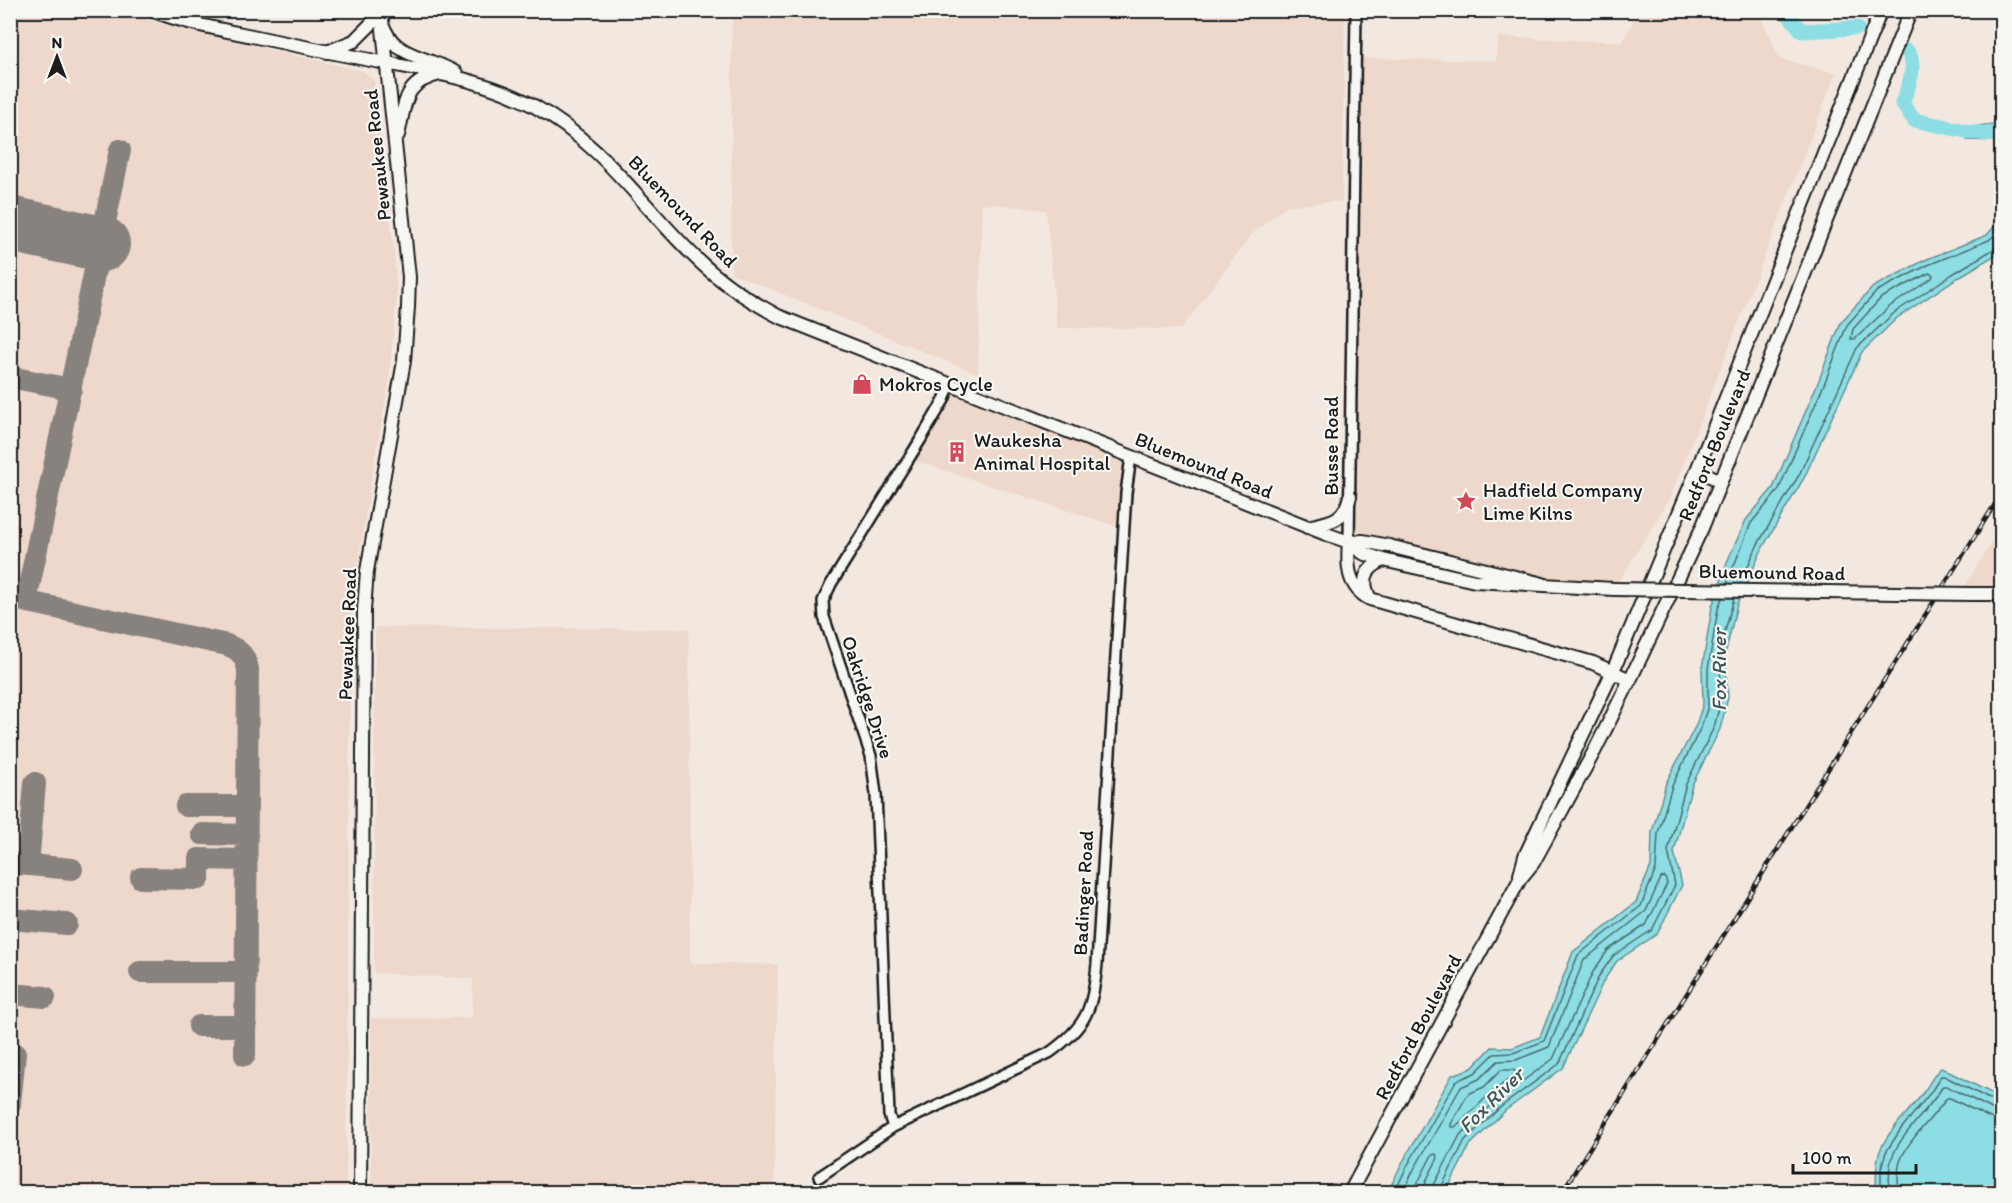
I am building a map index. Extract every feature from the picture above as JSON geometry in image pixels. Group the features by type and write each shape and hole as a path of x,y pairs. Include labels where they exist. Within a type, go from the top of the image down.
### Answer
{"main road":[{"name":"Bluemound Road","path":"151,10 196,24 441,74 516,97 566,126 610,163 700,262 725,283 753,302 800,326 1349,542 1373,543 1543,584"},
{"name":"Redford Boulevard","path":"1520,879 1525,856 1613,671 1697,470 1881,10"},
{"name":"Redford Boulevard","path":"1350,1192 1520,879 1533,863 1595,750 1630,680 1702,528 1911,10"},
{"path":"326,52 354,41 382,15 390,39 401,49 447,68 466,80"},
{"name":"Pewaukee Road","path":"360,1192 364,610 367,571 404,361 409,277 382,15"},
{"path":"396,145 407,99 413,86 422,80 441,74"},
{"path":"1697,470 1721,481"},
{"path":"1307,527 1333,521 1342,515 1347,508 1350,496"},
{"name":"Bluemound Road","path":"1349,542 1363,553 1383,560 1475,581 1614,589 2001,594"},
{"name":"Busse Road","path":"1349,542 1350,578 1358,591 1370,599"},
{"path":"1383,560 1372,566 1365,578 1365,590 1370,599 1593,663 1630,680"}],"street":[{"name":"Busse Road","path":"1349,542 1356,10"},
{"name":"Oakridge Drive","path":"893,1128 890,1115 873,766 822,606 831,584 921,439 944,400 950,384"},
{"name":"Badinger Road","path":"819,1177 893,1128 1049,1053 1076,1031 1085,1018 1095,987 1097,964 1126,493 1131,457"}],"shaded area":[{"path":"1758,10 1780,59 1836,73 1670,498 1614,589 1584,588 1349,542 1355,58 1496,61 1498,37 1622,42 1639,11"},
{"path":"10,11 126,11 183,30 363,71 374,80 397,295 388,388 353,595 350,657 346,1192 11,1192"},
{"path":"732,11 1345,11 1342,201 1286,206 1252,234 1181,329 1057,328 1046,210 982,203 978,374 731,273"},
{"path":"950,384 1131,457 1124,529 909,459"},
{"path":"2001,527 2001,594 1960,594"},
{"path":"375,627 689,629 690,963 778,965 774,1192 371,1192 371,1018 472,1018 473,979 374,973"}],"water":[{"path":"2001,123 2001,141 1967,140 1969,127"},
{"name":"Fox River","path":"2001,219 2001,249 1997,254 1897,318 1862,352 1804,478 1763,547 1737,604 1725,655 1728,698 1720,729 1692,785 1674,852 1682,885 1657,934 1617,961 1604,980 1563,1068 1506,1110 1470,1145 1446,1192 1388,1192 1452,1075 1472,1068 1492,1047 1512,1048 1540,1037 1573,952 1636,902 1651,866 1652,832 1666,783 1696,725 1703,704 1702,669 1712,607 1727,562 1746,520 1773,488 1841,322 1873,287 1925,260 1987,235"},
{"path":"1941,1068 2001,1098 2001,1184 1997,1192 1875,1192 1877,1161 1884,1143"}],"waterway":[{"path":"1785,10 1802,31 1857,28"},
{"path":"1907,51 1912,70 1902,103 1914,120 1970,132 2002,135"}],"taxiway":[{"path":"26,601 120,150"},
{"path":"10,377 71,389"},
{"path":"10,598 227,645 239,651 245,660 248,669 245,1055"},
{"path":"28,865 35,783"},
{"path":"186,806 247,806"},
{"path":"202,834 247,835"},
{"path":"141,878 199,879 199,859 247,860"},
{"path":"10,863 72,869"},
{"path":"10,919 67,924"},
{"path":"140,972 246,972"},
{"path":"10,994 45,997"},
{"path":"199,1026 246,1026"},
{"path":"10,1053 15,1054 10,1104"}],"runway":[{"path":"10,224 102,244"}],"railway":[{"path":"1562,1192 2002,493"}],"place":[{"name":"Mokros Cycle","path":"862,384"},
{"name":"Waukesha Animal Hospital","path":"957,452"},
{"name":"Hadfield Company Lime Kilns","path":"1466,501"}]}
